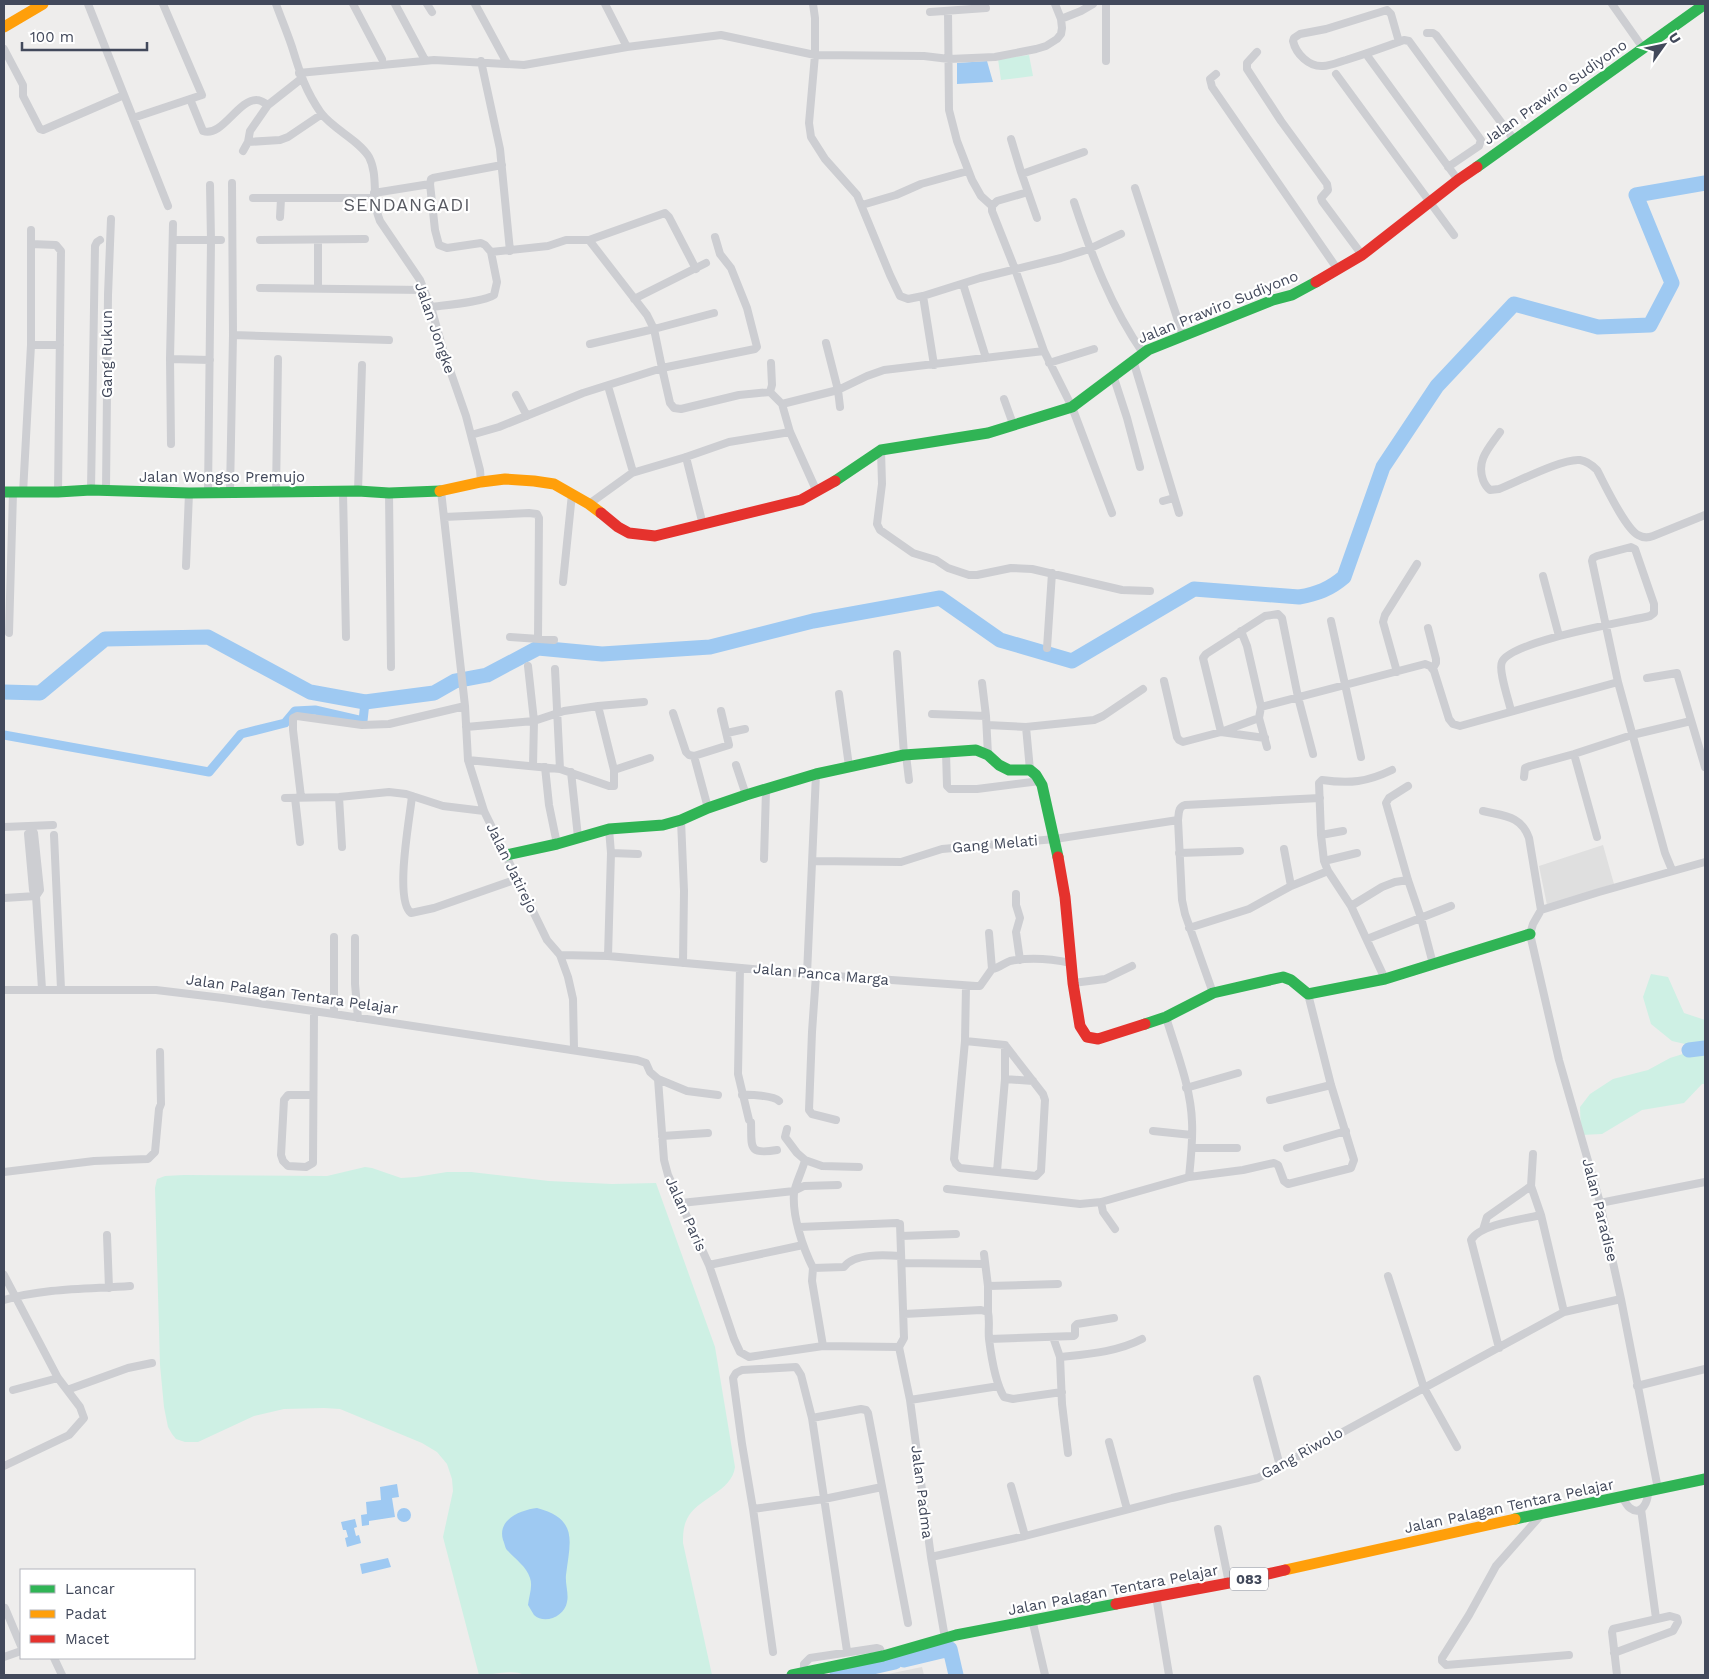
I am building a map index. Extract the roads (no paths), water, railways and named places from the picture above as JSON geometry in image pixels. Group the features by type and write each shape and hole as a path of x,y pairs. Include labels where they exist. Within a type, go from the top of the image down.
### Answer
{"main road":[{"path":"4,15 23,4"},
{"path":"4,27 43,4"},
{"name":"Jalan Prawiro Sudiyono","path":"441,491 505,479 554,484 589,504 618,527 629,533 655,536 801,500 817,492 881,450 988,433 1072,407 1143,353 1273,300 1292,295 1362,255 1458,180 1705,4"},
{"name":"Jalan Wongso Premujo","path":"13,493 91,490 189,493 358,491 389,493 441,491"},
{"path":"506,856 609,829 663,825 746,796 816,774 850,766 905,755 976,750 988,755 999,765 1009,770 1030,770 1040,781 1055,839 1065,897 1072,983 1080,1026 1084,1034 1092,1039 1098,1039 1166,1017 1212,992 1283,977 1291,980 1308,994 1385,979 1530,934"},
{"name":"Jalan Palagan Tentara Pelajar","path":"792,1675 883,1656 945,1638 1032,1619 1228,1583 1542,1513 1622,1498 1705,1479"}],"street":[{"path":"88,4 168,206"},
{"path":"133,118 202,95 163,4"},
{"name":"Jalan Jongke","path":"276,4 292,47 300,76 322,114 333,126 365,151 372,166 376,211 380,221 420,280 431,307 471,435 480,470 481,482"},
{"path":"354,4 382,59"},
{"path":"395,4 425,60"},
{"path":"427,4 432,12"},
{"path":"475,4 507,63"},
{"path":"605,4 627,47"},
{"path":"813,4 815,55 809,123 811,136 825,159 857,195 900,296 908,299 923,296 1015,269 1062,258 1089,249 1122,234"},
{"path":"243,151 248,142 250,131 268,105 300,76 425,60 524,64 627,47 720,35 815,55 924,56 949,59 995,57 1046,46 1057,39 1061,34 1062,28 1055,4"},
{"path":"1061,20 1094,4"},
{"path":"1106,4 1106,61"},
{"path":"1612,4 1643,48"},
{"path":"930,12 948,11 962,7 986,8"},
{"path":"1399,42 1391,14 1387,10 1326,29 1300,34 1292,41 1297,52 1304,60 1313,65 1323,66 1366,54 1399,42 1404,40 1409,41 1480,140 1479,146 1448,168"},
{"path":"948,11 949,110 957,141 968,171 981,196 992,206 993,216 1015,269 1044,351 1072,407 1112,513"},
{"path":"1427,33 1436,35 1515,141"},
{"path":"4,49 23,86 23,96 42,130 124,95"},
{"path":"1257,52 1247,63 1247,69 1281,121 1327,184 1328,190 1321,198 1322,201 1362,255"},
{"path":"1366,54 1458,180"},
{"path":"481,61 497,132 510,251"},
{"path":"1216,74 1210,79 1212,87 1338,270"},
{"path":"1336,74 1454,235"},
{"path":"190,99 203,131 206,133 221,126 250,102 260,100 268,105"},
{"path":"248,142 280,140 288,137 322,114"},
{"path":"1011,139 1038,218"},
{"path":"1022,174 1084,152"},
{"path":"431,307 491,297 494,295 497,282 490,252 484,245 446,248 439,245 435,230 431,179 502,165"},
{"path":"862,205 896,195 921,184 968,171"},
{"path":"230,492 232,183"},
{"path":"253,198 281,199 374,195 430,184"},
{"path":"208,493 210,185"},
{"path":"1135,188 1183,336"},
{"path":"992,206 997,201 1028,192"},
{"path":"280,217 281,199"},
{"path":"1074,202 1089,249 1127,330 1143,353"},
{"path":"490,252 548,246 566,240 589,240 665,213 669,217 696,269"},
{"name":"Gang Rukun","path":"106,490 108,295 111,219"},
{"path":"171,444 170,359 173,224"},
{"path":"9,633 13,493 31,346 31,230"},
{"path":"471,435 499,427 583,393 662,368 755,349 758,344 747,308 731,268 720,254 715,238"},
{"path":"260,240 365,239"},
{"path":"91,490 95,246 100,240"},
{"path":"174,240 220,240"},
{"path":"318,240 318,288"},
{"path":"589,240 647,315 654,329 670,403 676,409 739,395 770,392"},
{"path":"31,244 56,245 61,251 58,492"},
{"path":"634,298 706,263"},
{"path":"963,284 986,358"},
{"path":"260,288 424,290"},
{"path":"923,296 934,365"},
{"path":"590,344 714,313"},
{"path":"232,335 389,340"},
{"path":"826,343 838,390 840,407"},
{"path":"31,346 60,345"},
{"path":"1049,363 1094,349"},
{"path":"782,404 838,390 884,370 1044,351"},
{"path":"170,359 210,360"},
{"path":"276,493 278,359"},
{"path":"1132,360 1179,513"},
{"path":"770,392 772,385 771,363"},
{"path":"358,491 362,365"},
{"path":"1113,376 1140,467"},
{"path":"608,386 633,472"},
{"path":"770,392 782,404 790,432 817,492"},
{"path":"516,395 527,416"},
{"path":"1004,398 1014,424"},
{"path":"589,504 633,472 729,442 790,432"},
{"path":"1500,432 1480,463 1482,477 1490,490 1499,489 1559,464 1582,460 1597,470 1632,530 1641,537 1654,536 1705,515"},
{"path":"881,450 882,484 877,524 880,530 913,553 936,560 948,568 969,575 1011,568 1032,568 1122,590 1150,591"},
{"path":"686,457 703,525"},
{"path":"441,491 444,518 537,514 539,518 540,547 538,638"},
{"path":"343,492 346,637"},
{"path":"186,566 189,493"},
{"path":"389,493 390,667"},
{"path":"562,582 572,494"},
{"path":"1162,502 1174,498"},
{"name":"Jalan Jatirejo","path":"444,518 465,706 468,760 484,811 547,940 560,955 568,976 573,999 574,1049"},
{"path":"1511,711 1501,667 1503,660 1511,653 1520,648 1559,636 1606,626 1650,616 1654,613 1654,604 1635,549 1631,547 1593,558 1592,561 1606,626 1618,682 1665,853 1672,870"},
{"path":"1397,672 1383,622 1417,564"},
{"path":"1047,648 1052,574"},
{"path":"1543,576 1559,636"},
{"path":"1221,732 1203,658 1206,654 1265,616 1278,614 1281,615 1298,697 1313,754"},
{"path":"1331,621 1362,757"},
{"path":"1428,628 1436,659 1433,668"},
{"path":"1242,631 1261,707 1259,718 1267,747"},
{"path":"510,637 554,640"},
{"path":"897,654 905,755 909,780"},
{"path":"1261,707 1425,664 1433,668 1449,719 1453,724 1460,726 1618,682"},
{"path":"528,666 534,721 533,766"},
{"path":"555,669 560,769"},
{"path":"1647,678 1677,673 1705,767"},
{"path":"1164,681 1179,740 1183,742 1221,732 1259,718"},
{"path":"982,683 988,755"},
{"path":"987,725 1026,727 1094,720 1143,689"},
{"path":"839,694 850,766"},
{"path":"466,727 534,721 558,713 598,706 644,702"},
{"path":"300,842 293,730 294,718 297,716 362,725 390,724 465,706"},
{"path":"468,760 545,766 571,772 612,787 615,785 614,770 598,706"},
{"path":"673,713 686,752 694,756 728,746 730,742 721,711"},
{"path":"932,714 986,716"},
{"path":"1524,778 1525,768 1530,766 1691,721"},
{"path":"1026,727 1030,770"},
{"path":"727,734 745,729"},
{"path":"1221,732 1264,738"},
{"path":"946,752 947,786 950,789 977,789 1040,781"},
{"path":"1574,754 1597,837"},
{"path":"694,756 708,808"},
{"path":"614,770 650,758"},
{"path":"736,765 746,796"},
{"path":"545,766 549,805 557,844"},
{"path":"1385,979 1351,906 1328,871 1324,860 1318,783 1320,780 1351,783 1377,777 1392,770"},
{"path":"571,772 578,838"},
{"path":"807,974 816,774"},
{"path":"1408,786 1389,798 1386,804 1433,964"},
{"path":"764,859 766,790"},
{"path":"285,798 339,797 389,792 412,796 443,806 484,811"},
{"path":"412,796 403,872 405,905 411,913 434,908 517,879"},
{"path":"339,797 342,847"},
{"path":"1212,992 1189,928 1182,900 1178,820 1181,806 1320,798"},
{"path":"1482,811 1517,820 1526,829 1541,910 1530,934"},
{"path":"681,820 684,890 683,963"},
{"name":"Gang Melati","path":"813,861 901,862 942,849 1055,839 1178,820"},
{"path":"4,827 53,825"},
{"path":"608,956 611,854 609,829"},
{"path":"1321,835 1343,831"},
{"path":"36,896 40,890 34,833 28,834 33,890 36,896 42,990"},
{"path":"54,835 62,989"},
{"path":"1284,850 1292,886"},
{"path":"1179,852 1240,851"},
{"path":"1324,860 1357,853"},
{"path":"611,854 638,854"},
{"path":"1541,910 1672,870 1705,862"},
{"path":"1189,928 1238,913 1292,886 1328,871"},
{"path":"1351,906 1382,887 1408,880"},
{"path":"1016,894 1016,905 1020,918 1016,932 1020,960"},
{"path":"4,898 36,896"},
{"path":"1367,939 1451,906"},
{"path":"989,933 992,969"},
{"name":"Jalan Paradise","path":"1530,934 1559,1060 1600,1203 1621,1299 1653,1490"},
{"path":"334,937 334,1014"},
{"path":"356,938 355,1003 358,1018"},
{"name":"Jalan Panca Marga","path":"560,955 608,956 816,975 966,986 980,986 992,969 998,968 1010,961 1038,959 1071,963"},
{"path":"1072,983 1105,978 1132,966"},
{"path":"740,968 738,1074 750,1122 752,1146 755,1150 762,1152 777,1150"},
{"path":"816,975 809,1110 812,1114 836,1120"},
{"path":"965,1041 1005,1045 1043,1094 1046,1106 1041,1171 1036,1176 960,1168 954,1159 965,1041 966,986"},
{"name":"Jalan Palagan Tentara Pelajar","path":"4,990 156,990 224,998 574,1049"},
{"path":"947,1189 1080,1204 1100,1202 1189,1176 1243,1170 1274,1163 1279,1166 1284,1181 1288,1184 1347,1170 1353,1165 1354,1160 1331,1085 1308,994"},
{"path":"313,1094 288,1095 284,1100 281,1155 283,1161 288,1166 306,1167 313,1163 314,1012"},
{"path":"1166,1017 1191,1111 1192,1148 1189,1176"},
{"path":"997,1171 1005,1079 1005,1045"},
{"path":"574,1049 637,1060 646,1063 650,1072 658,1079 688,1091 718,1095"},
{"path":"4,1172 94,1161 148,1159 155,1152 161,1104 160,1052"},
{"path":"1186,1088 1238,1074"},
{"name":"Jalan Paris","path":"658,1079 664,1160 709,1266 740,1352 749,1357 823,1346 899,1347"},
{"path":"1005,1079 1033,1081"},
{"path":"1270,1100 1331,1085"},
{"path":"742,1095 774,1097 779,1101"},
{"path":"787,1129 785,1138 805,1160 822,1166 859,1167"},
{"path":"1153,1131 1192,1135"},
{"path":"1286,1148 1346,1131"},
{"path":"662,1136 708,1133"},
{"path":"1192,1148 1237,1148"},
{"path":"1533,1154 1531,1186 1542,1215 1564,1312"},
{"path":"805,1160 794,1191 795,1213 803,1245 813,1268 812,1281 823,1346"},
{"path":"1600,1203 1705,1182"},
{"path":"681,1203 794,1191 804,1186 838,1185"},
{"path":"1483,1230 1487,1217 1531,1186"},
{"path":"1100,1202 1103,1212 1115,1229"},
{"path":"1500,1348 1471,1240 1474,1235 1483,1230 1542,1215"},
{"path":"799,1227 898,1223 901,1236 904,1314 904,1338 899,1347"},
{"path":"901,1236 956,1234"},
{"path":"106,1235 109,1288"},
{"path":"709,1266 803,1245"},
{"path":"984,1254 988,1286 989,1339 999,1386 1004,1397 1013,1399 1062,1392"},
{"path":"813,1268 844,1267 854,1258 876,1256 984,1264"},
{"path":"4,1275 58,1378 80,1406 84,1417 69,1435 4,1466"},
{"path":"1388,1276 1424,1388 1457,1447"},
{"path":"988,1286 1058,1284"},
{"path":"4,1300 67,1290 130,1286"},
{"name":"Gang Riwolo","path":"931,1557 1025,1536 1127,1509 1258,1478 1564,1312 1621,1299"},
{"path":"904,1314 981,1310 988,1312"},
{"path":"989,1339 1075,1336 1075,1326 1077,1324 1114,1318"},
{"path":"1053,1337 1060,1357 1062,1404 1068,1454"},
{"path":"1060,1357 1097,1353 1130,1345 1142,1339"},
{"name":"Jalan Padma","path":"899,1347 910,1400 931,1557 945,1638"},
{"path":"67,1390 128,1368 152,1363"},
{"path":"773,1652 732,1378 742,1370 796,1367 801,1374 812,1418 847,1652"},
{"path":"1637,1386 1705,1369"},
{"path":"13,1390 58,1378"},
{"path":"1257,1379 1280,1466"},
{"path":"910,1400 999,1386"},
{"path":"812,1418 862,1410 866,1410 868,1413 908,1623"},
{"path":"1109,1442 1127,1509"},
{"path":"1011,1486 1025,1536"},
{"path":"753,1509 824,1500 882,1487"},
{"path":"1653,1490 1647,1503 1641,1510 1656,1618"},
{"path":"1622,1498 1631,1508 1641,1510"},
{"path":"1542,1513 1496,1566 1442,1661 1446,1664 1570,1655"},
{"path":"1218,1529 1228,1583"},
{"path":"1156,1596 1169,1675"},
{"path":"5,1608 20,1644"},
{"path":"1614,1653 1673,1632 1678,1622 1677,1618 1670,1616 1656,1618 1613,1629 1614,1653 1618,1675"},
{"path":"1032,1619 1045,1675"},
{"path":"804,1672 804,1664 810,1658 877,1648 880,1649 883,1656"},
{"path":"4,1657 20,1651"},
{"path":"54,1659 62,1675"}],"water":[{"path":"987,61 993,82 957,84 957,63"},
{"path":"397,1484 399,1497 392,1498 395,1517 369,1521 369,1525 362,1526 361,1515 367,1514 366,1502 381,1500 380,1487"},
{"path":"404,1508 409,1510 411,1515 409,1520 404,1522 399,1520 397,1515 399,1510"},
{"path":"537,1508 560,1518 566,1525 570,1542 566,1578 567,1602 559,1615 549,1619 538,1618 528,1605 531,1588 530,1578 523,1567 506,1549 502,1533 507,1521 512,1517 518,1513"},
{"path":"355,1519 357,1527 354,1528 356,1536 359,1535 361,1543 347,1547 345,1538 348,1537 346,1530 343,1530 341,1522"},
{"path":"388,1558 391,1567 362,1574 360,1564"}],"waterway":[{"path":"4,692 40,693 105,639 208,637 310,692 365,702 434,693 455,681 487,675 538,648 602,654 710,647 813,621 940,598 1000,640 1072,661 1194,589 1299,597 1312,594 1328,588 1344,577 1383,467 1437,386 1514,304 1598,327 1650,325 1672,283 1636,195 1705,183"},
{"path":"4,735 209,772 241,734 285,723 295,711 315,710 363,721 365,702"},
{"path":"1689,1050 1705,1048"},
{"path":"904,1660 950,1649 956,1675"},
{"path":"837,1675 895,1662"}],"district":[{"name":"SENDANGADI","path":"407,205"}]}
